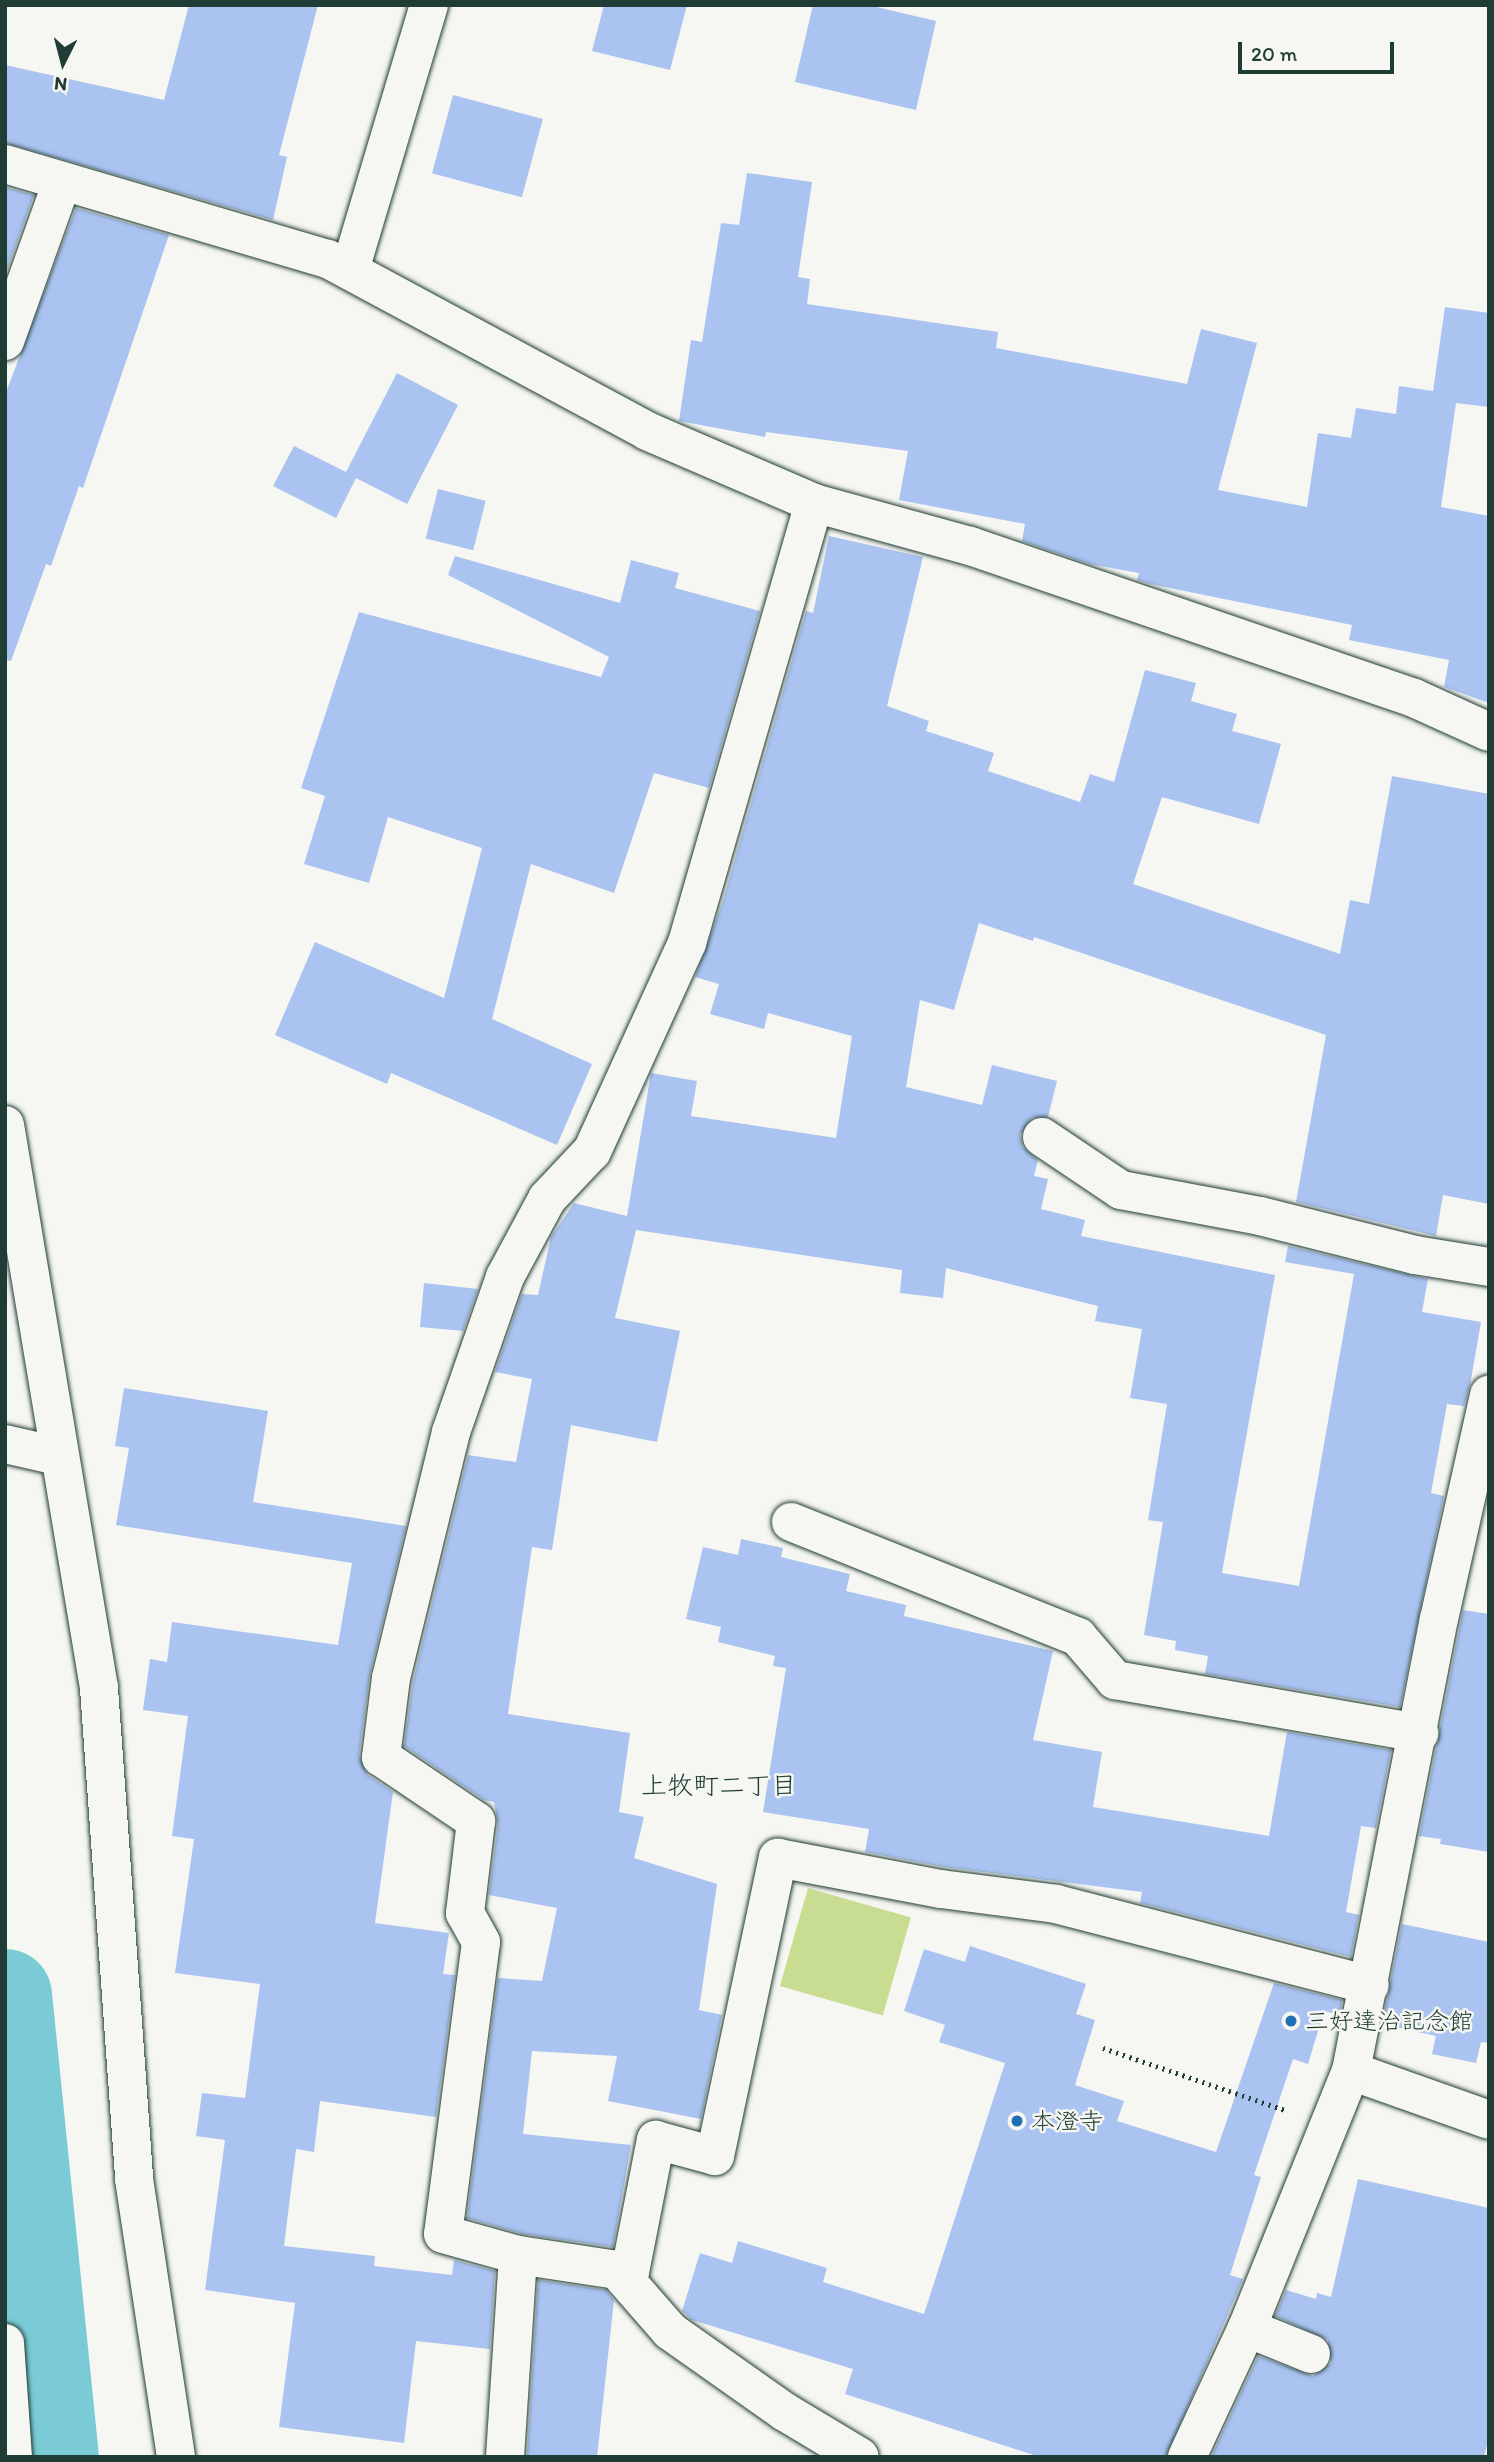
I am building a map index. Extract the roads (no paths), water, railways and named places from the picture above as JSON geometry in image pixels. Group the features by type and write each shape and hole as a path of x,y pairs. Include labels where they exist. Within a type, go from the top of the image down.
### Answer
{"street":[{"path":"350,270 429,5"},
{"path":"5,163 328,259 647,431 814,503 970,545 1414,698 1489,732"},
{"path":"5,341 62,182"},
{"path":"814,503 688,943 592,1150 547,1199 505,1277 451,1432 391,1678 381,1758 476,1821 465,1913 481,1942 443,2234 518,2255 630,2272 656,2140 715,2156 778,1857 941,1889 1056,1904 1370,1985"},
{"path":"5,1125 58,1456 99,1688 134,2179 176,2457"},
{"path":"1041,1137 1121,1190 1489,1267"},
{"path":"1187,2457 1247,2328 1351,2071 1370,1985 1439,1619 1489,1395"},
{"path":"5,1444 58,1456"},
{"path":"791,1522 1078,1637 1115,1680 1419,1733"},
{"path":"1351,2071 1489,2120"},
{"path":"505,2457 518,2255"},
{"path":"615,2269 670,2331 785,2412 860,2457"},
{"path":"1247,2328 1311,2354"},
{"path":"5,2346 13,2457"}],"waterway":[{"path":"5,1995 52,2457"}],"place":[{"name":"三好達治記念館","path":"1291,2021"},
{"name":"本澄寺","path":"1017,2121"}],"district":[{"name":"上牧町二丁目","path":"719,1786"}]}
